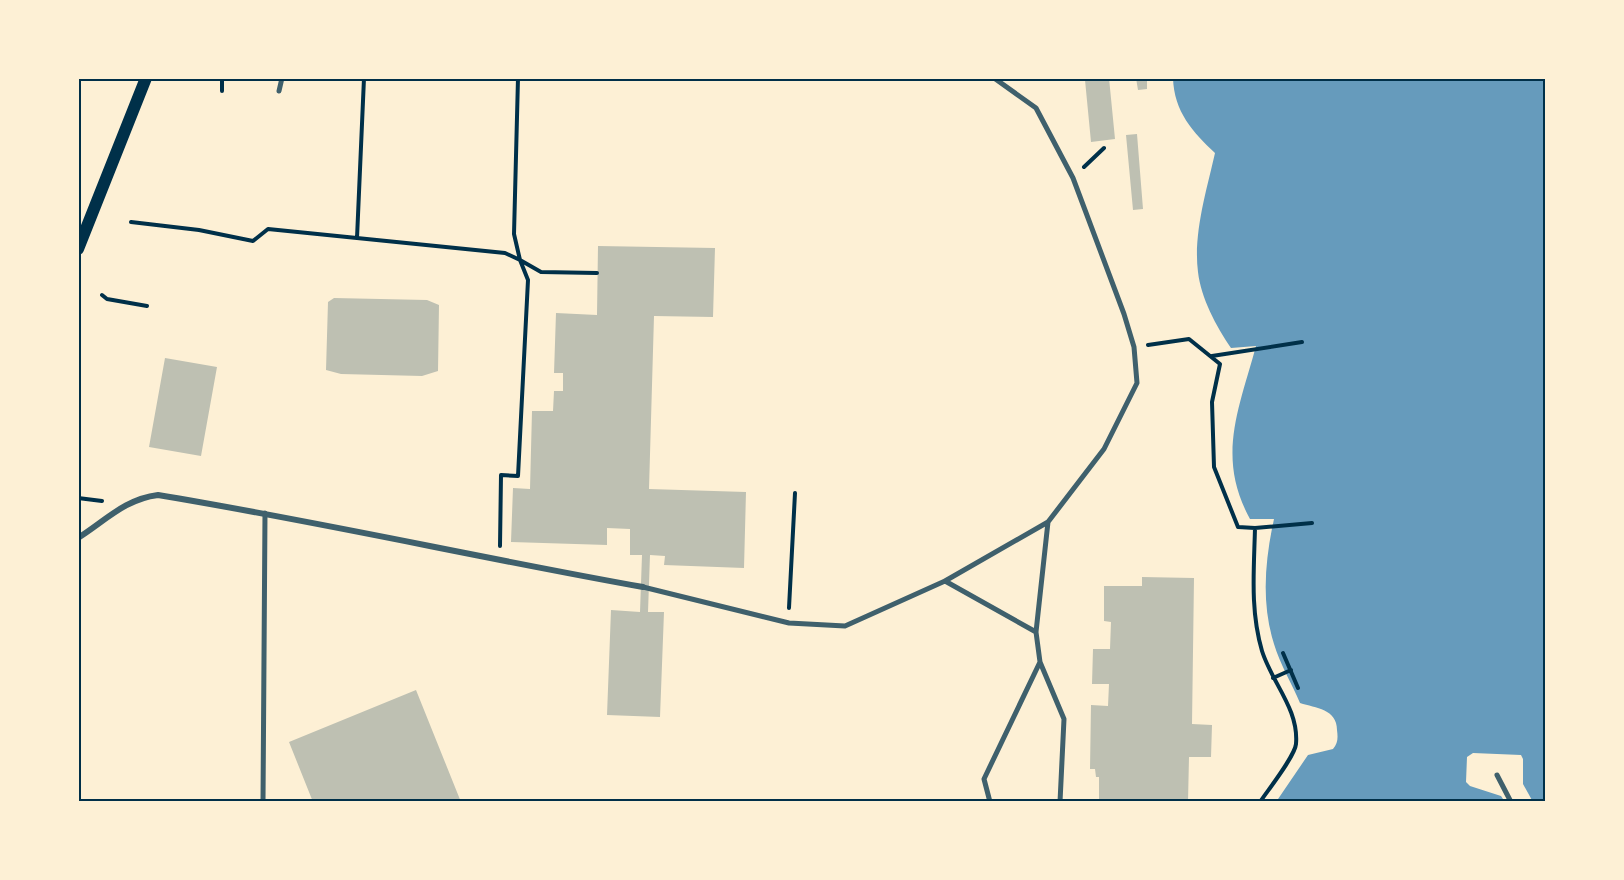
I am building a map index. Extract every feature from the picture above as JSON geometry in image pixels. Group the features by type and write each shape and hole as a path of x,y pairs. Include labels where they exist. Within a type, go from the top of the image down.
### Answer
{"main road":[{"path":"78,249 146,78"}],"street":[{"path":"279,91 282,78"},
{"path":"78,538 113,511 142,497 158,495 265,513 500,561 643,587 789,623 845,626 945,581 1048,522 1104,450 1137,383 1134,346 1125,314 1073,178 1036,108 1013,89 994,78"},
{"path":"263,802 265,513"},
{"path":"1048,522 1036,632 1040,662 1064,719 1060,802"},
{"path":"945,581 1036,632"},
{"path":"990,802 984,778 1040,662"},
{"path":"1497,775 1511,802"}],"path":[{"path":"222,78 222,91"},
{"path":"357,238 364,78"},
{"path":"500,561 501,475 518,476 528,280 520,260 514,234 518,78"},
{"path":"1073,178 1104,148"},
{"path":"131,222 199,230 253,241 268,229 506,252 542,272 597,273"},
{"path":"102,295 107,299 147,306"},
{"path":"1134,346 1189,339 1220,364 1212,402 1214,467 1238,527 1312,524"},
{"path":"1211,356 1302,342"},
{"path":"789,623 795,493"},
{"path":"78,498 109,501"},
{"path":"1255,528 1253,613 1263,653 1273,678 1294,714 1296,746 1260,802"},
{"path":"1283,653 1298,688"},
{"path":"1273,678 1291,670"}],"water":[{"path":"1173,78 1546,78 1546,802 1533,802 1523,784 1521,755 1473,753 1467,757 1466,782 1470,786 1501,796 1505,802 1276,802 1308,755 1333,749 1337,740 1336,723 1325,710 1300,703 1279,659 1270,629 1266,582 1268,550 1274,519 1250,519 1234,475 1232,454 1238,412 1256,346 1231,348 1202,292 1198,272 1197,242 1215,153 1186,120 1177,101"}],"building":[{"path":"1109,78 1115,139 1091,142 1085,80"},
{"path":"1136,78 1147,78 1147,89 1138,90"},
{"path":"1137,134 1143,209 1133,210 1126,135"},
{"path":"598,246 715,248 713,317 654,316 649,489 746,492 744,568 664,565 665,556 650,555 648,612 664,612 660,717 607,715 611,610 640,612 642,555 630,555 630,529 607,528 607,545 511,542 513,488 530,489 532,411 553,411 554,391 563,391 563,373 554,373 556,313 597,315"},
{"path":"334,298 427,300 439,305 438,371 422,376 341,374 326,370 328,302"},
{"path":"165,358 217,367 201,456 149,447"},
{"path":"1142,577 1194,578 1192,724 1212,725 1211,757 1189,757 1188,802 1099,802 1099,777 1096,777 1095,769 1090,769 1091,705 1108,706 1109,684 1092,684 1093,649 1110,649 1111,622 1104,621 1104,586 1142,586"},
{"path":"416,690 461,802 313,802 289,742"}]}
